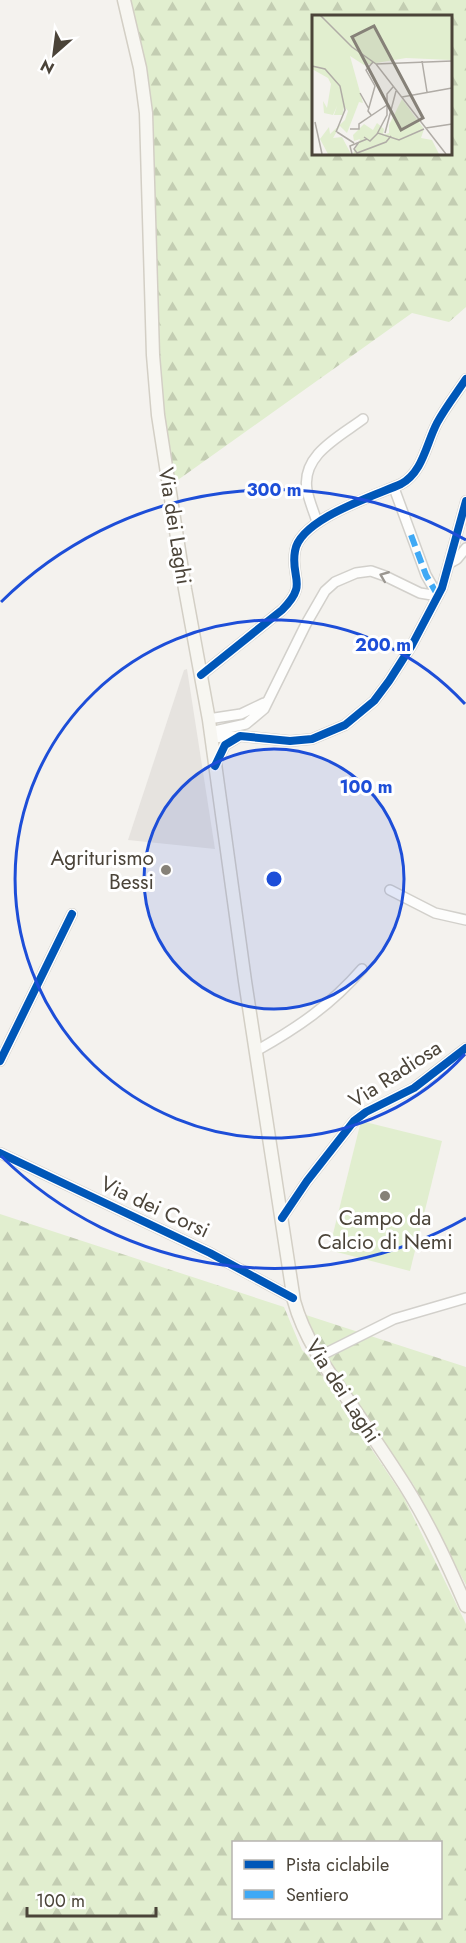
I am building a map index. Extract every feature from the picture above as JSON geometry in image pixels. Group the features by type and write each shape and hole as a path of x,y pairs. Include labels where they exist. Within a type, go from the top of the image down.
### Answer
{"main road":[{"name":"Via dei Laghi","path":"124,0 140,68 147,127 153,366 158,415 185,590 210,730 293,1298 305,1332 318,1357 409,1491 431,1530 466,1606"}],"street":[{"path":"201,675 292,600 298,585 294,557 296,545 304,533 317,522 408,480 417,469 441,415 466,379"},
{"path":"317,522 307,489 311,462 319,453 363,419"},
{"path":"394,488 426,575 438,596"},
{"path":"210,730 271,740 306,740 325,734 356,717 374,701 412,645 438,596 445,580 466,501"},
{"path":"450,563 460,557 466,548"},
{"path":"210,730 246,724 261,712 306,624 325,591 334,582 356,573 371,571 420,593 438,596"},
{"path":"215,766 225,745 240,736"},
{"path":"390,890 435,913 466,920"},
{"path":"0,1061 72,914"},
{"path":"256,1051 327,1005 362,969"},
{"name":"Via Radiosa","path":"282,1218 345,1130 354,1121 366,1112 414,1088 466,1048"},
{"name":"Via dei Corsi","path":"0,1153 210,1253 293,1298"},
{"path":"318,1357 394,1319 466,1298"}],"green space":[{"path":"128,0 466,0 466,307 449,322 412,313 175,482 160,392 155,234"},
{"name":"Campo da Calcio di Nemi","path":"361,1121 442,1141 410,1271 329,1250"},
{"path":"0,1214 284,1307 302,1350 311,1359 403,1496 466,1624 466,1943 0,1943"},
{"path":"306,1315 466,1367 466,1585 413,1484 336,1376 317,1343"}],"shaded area":[{"path":"187,669 215,849 128,840 184,670"}],"marked path":[{"path":"411,535 426,575 438,596"}],"cycle path":[{"path":"201,675 282,610 290,601 297,587 295,551 300,539 310,529 340,510 408,479 419,465 437,423 466,379"},
{"path":"215,766 225,745 240,736 290,741 312,739 345,725 374,701 412,645 442,588 466,501"},
{"path":"0,1061 72,914"},
{"path":"282,1218 307,1181 354,1121 366,1112 414,1088 466,1048"},
{"path":"0,1153 210,1253 293,1298"}],"place":[{"name":"Agriturismo Bessi","path":"166,870"},
{"name":"Campo da Calcio di Nemi","path":"385,1196"}]}
